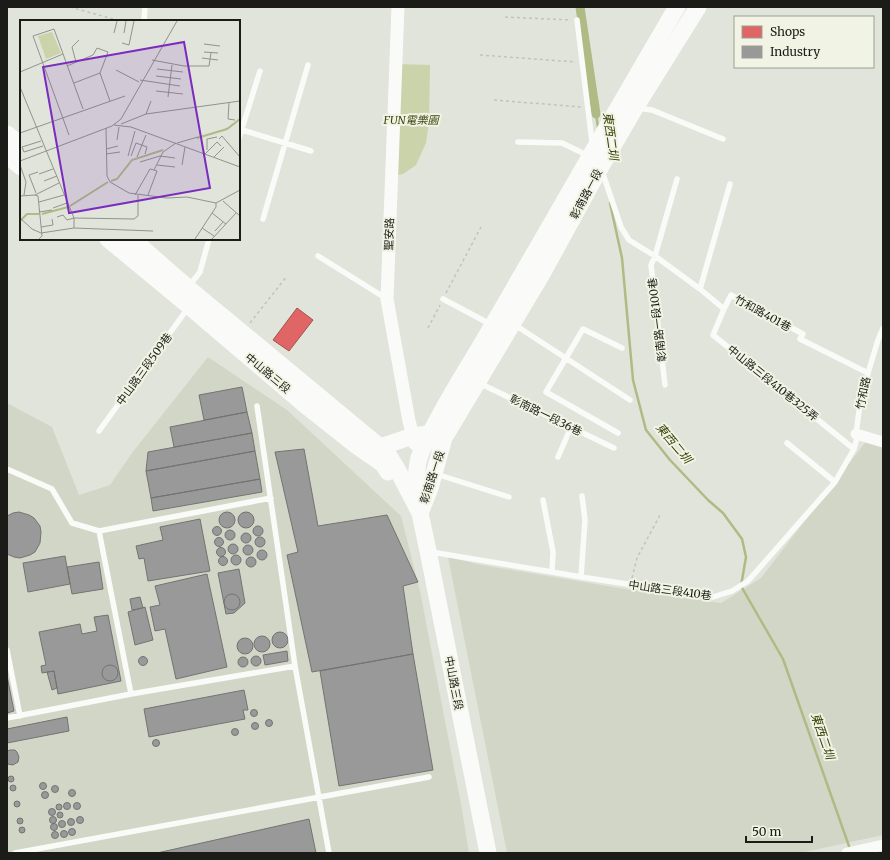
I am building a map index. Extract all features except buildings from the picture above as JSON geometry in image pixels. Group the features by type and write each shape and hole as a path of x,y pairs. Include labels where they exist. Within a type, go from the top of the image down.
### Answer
{"main road":[{"name":"彰南路一段","path":"420,513 416,488 417,474 424,443 447,401 492,326 595,162 628,105 677,7"},
{"name":"彰南路一段","path":"628,105 694,8"},
{"path":"7,134 20,145"},
{"path":"7,155 20,165"},
{"name":"彰南路一段","path":"424,443 477,382 554,254 595,162"},
{"name":"中山路三段","path":"109,240 187,298 242,333 381,456 405,484 420,513 488,853"},
{"name":"中山路三段","path":"133,240 187,298 304,404 357,446 381,456"},
{"name":"彰南路一段","path":"420,513 434,473 424,443"},
{"path":"381,456 424,443"}],"street":[{"name":"聖安路","path":"398,7 387,299 409,421 424,443"},
{"path":"856,434 883,442"},
{"path":"853,852 883,845"}],"lane":[{"path":"144,20 145,7"},
{"path":"577,20 595,162"},
{"path":"263,219 308,65"},
{"path":"260,71 240,129 311,151"},
{"path":"628,105 652,110 723,139"},
{"path":"518,142 562,143 595,162"},
{"name":"彰南路一段100巷","path":"595,162 620,227 629,240 655,256 700,289 724,309"},
{"path":"655,256 677,179"},
{"path":"700,289 730,184"},
{"name":"中山路三段509巷","path":"98,431 187,298 200,272 209,240"},
{"path":"318,256 387,299"},
{"name":"彰南路一段100巷","path":"655,256 650,265 665,385"},
{"name":"竹和路401巷","path":"724,309 731,295 803,334 800,339 868,373"},
{"path":"443,298 492,326"},
{"name":"中山路三段410巷325弄","path":"724,309 713,335 854,449"},
{"path":"512,323 630,400"},
{"name":"竹和路","path":"856,434 859,411 868,373 883,328"},
{"path":"618,433 546,392 583,329 622,348"},
{"name":"彰南路一段36巷","path":"477,382 614,448"},
{"path":"257,406 295,666 329,853"},
{"path":"558,457 571,427"},
{"name":"中山路三段410巷","path":"428,551 581,577 713,597 732,591 748,581 835,482 854,449 857,438 856,434"},
{"path":"787,443 835,482"},
{"path":"7,469 52,489 72,523 99,531 271,498"},
{"path":"434,473 509,497"},
{"path":"581,577 585,520 582,496"},
{"path":"543,500 553,552 552,572"},
{"path":"99,531 131,694"},
{"path":"7,650 20,716"},
{"path":"7,718 131,694 295,666"},
{"path":"15,853 429,777"}],"path":[{"path":"70,7 116,20"},
{"path":"505,18 577,20"},
{"path":"480,55 582,63"},
{"path":"494,100 588,108"},
{"path":"428,328 481,227"},
{"path":"242,333 287,276"},
{"path":"630,584 637,558 660,514"}],"shaded area":[{"path":"208,357 287,410 401,516 420,591 469,853 7,853 7,403 52,427 79,495 110,485 132,453"},
{"path":"867,440 883,443 883,835 800,853 507,853 448,557 482,565 631,590 721,603 761,578"}],"green space":[{"name":"FUN電樂園","path":"396,64 430,65 429,122 426,143 416,165 403,174 392,176"}],"waterway":[{"name":"東西二圳","path":"580,7 596,114"},
{"name":"東西二圳","path":"596,114 598,127"},
{"name":"東西二圳","path":"610,203 622,258 633,380 646,430 670,460 708,500 723,513 742,539 746,557 741,586 783,659 850,849"}]}
